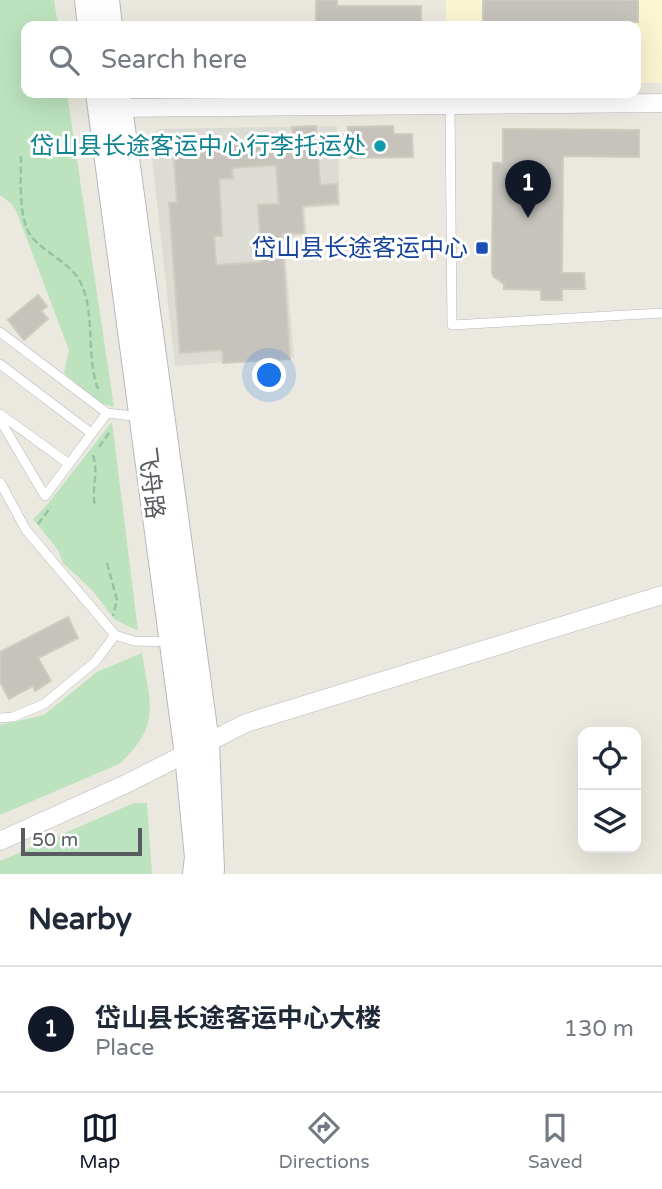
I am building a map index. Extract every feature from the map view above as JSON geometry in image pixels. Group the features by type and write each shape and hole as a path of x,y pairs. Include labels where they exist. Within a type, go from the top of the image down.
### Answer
{"main road":[{"path":"87,0 89,21"},
{"path":"107,0 109,21"},
{"name":"飞舟路","path":"109,100 142,418 172,642 197,749 195,874"},
{"name":"飞舟路","path":"109,100 212,874"}],"street":[{"path":"109,100 450,105 662,103"},
{"path":"0,841 197,749 246,723 662,595"}],"lane":[{"path":"450,105 452,325 662,313"},
{"path":"0,332 107,413 142,418"},
{"path":"0,364 92,433"},
{"path":"0,420 45,496 107,413"},
{"path":"0,414 69,464"},
{"path":"0,482 26,530 112,632 134,641 172,642"},
{"path":"0,718 13,717 44,704 95,662 112,632"}],"path":[{"path":"20,156 21,195 29,234 59,258 82,285 88,309 91,364 107,413"},
{"path":"93,455 97,468 93,491 95,506"},
{"path":"107,563 117,600 112,632"}],"shaded area":[{"path":"446,0 662,0 662,83 641,83 641,21 446,21"},
{"path":"337,126 340,206 305,208 307,235 284,238 294,357 175,366 150,140 158,129"}],"green space":[{"path":"0,0 54,0 57,21 21,21 21,98 68,98 114,407 98,402 64,373 69,350 17,213 12,204 0,195"},
{"path":"112,422 138,631 114,619 93,591 63,563 58,550 33,519"},
{"path":"142,653 150,713 142,737 133,750 119,764 0,815 0,725 44,715 97,672"},
{"path":"134,803 147,803 152,874 0,874 0,861"}],"building":[{"path":"316,0 337,0 337,6 421,6 421,21 316,21"},
{"path":"483,0 638,0 638,21 483,21"},
{"path":"316,126 320,185 337,184 338,203 302,206 304,233 282,234 290,359 223,363 222,350 180,353 169,203 177,202 173,145 293,137 292,127","holes":["276,165 279,204 258,205 262,262 216,265 214,236 222,236 219,179 233,178 232,168"]},
{"name":"岱山县长途客运中心行李托运处","path":"393,126 394,134 412,134 413,157 349,158 348,127"},
{"path":"503,129 639,130 639,157 563,156 562,273 584,273 585,289 562,289 562,300 541,300 541,290 504,289 504,284 492,273 493,163 503,163"},
{"path":"38,295 47,306 41,311 48,319 24,340 8,320"},
{"path":"68,617 78,638 38,658 51,681 35,691 33,686 9,699 0,682 0,652"}],"place":[{"name":"岱山县长途客运中心行李托运处","path":"380,146"},
{"name":"岱山县长途客运中心大楼","path":"528,218"},
{"name":"岱山县长途客运中心","path":"482,248"}]}
